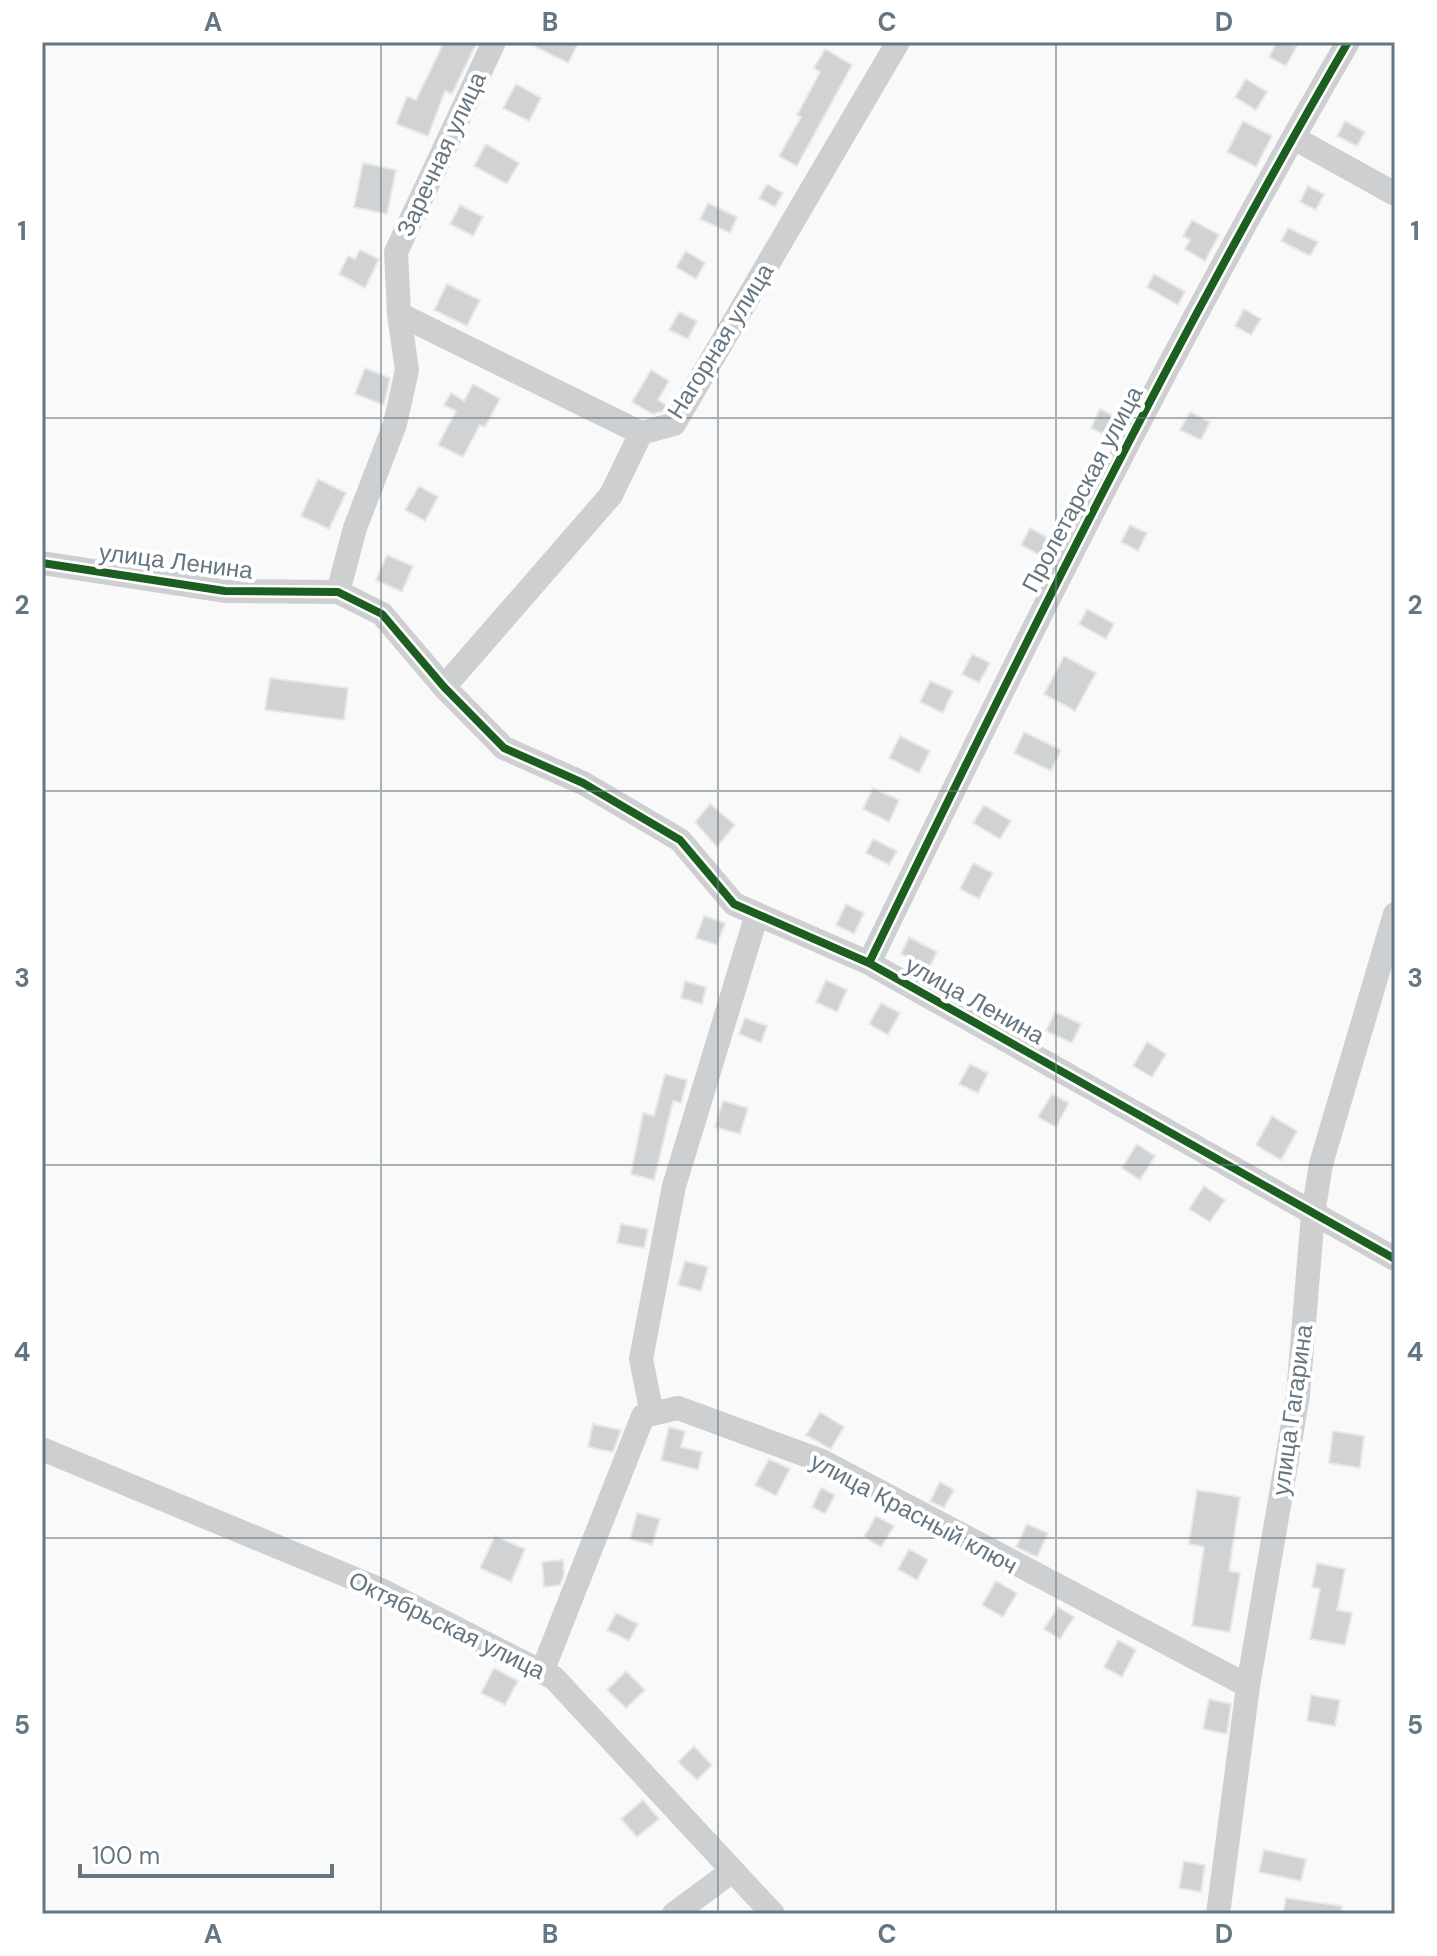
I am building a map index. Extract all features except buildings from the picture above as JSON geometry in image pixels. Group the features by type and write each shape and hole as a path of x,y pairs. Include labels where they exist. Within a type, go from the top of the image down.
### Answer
{"street":[{"name":"Заречная улица","path":"338,592 355,528 395,424 407,370 399,314 396,252 494,42"},
{"name":"Нагорная улица","path":"399,314 641,433 674,424 898,42"},
{"name":"Пролетарская улица","path":"869,963 1031,630 1348,42"},
{"path":"1294,138 1395,194"},
{"path":"444,687 611,495 641,433"},
{"name":"улица Ленина","path":"42,563 225,591 338,592 382,614 444,687 504,748 583,783 680,840 734,904 869,963 1395,1259"},
{"path":"542,1672 643,1416 652,1414 641,1359 674,1186 757,914"},
{"name":"улица Гагарина","path":"1218,1914 1248,1686 1298,1395 1313,1214 1321,1164 1395,914"},
{"name":"улица Красный ключ","path":"652,1414 678,1408 822,1461 960,1537 1248,1686"},
{"name":"Октябрьская улица","path":"42,1449 379,1589 554,1678 773,1914"},
{"path":"674,1914 732,1871"}],"cycle path":[{"path":"869,963 1100,498 1221,268 1348,42"},
{"path":"42,563 225,591 338,592 382,614 444,687 504,748 583,783 680,840 734,904 869,963 1395,1259"}]}
